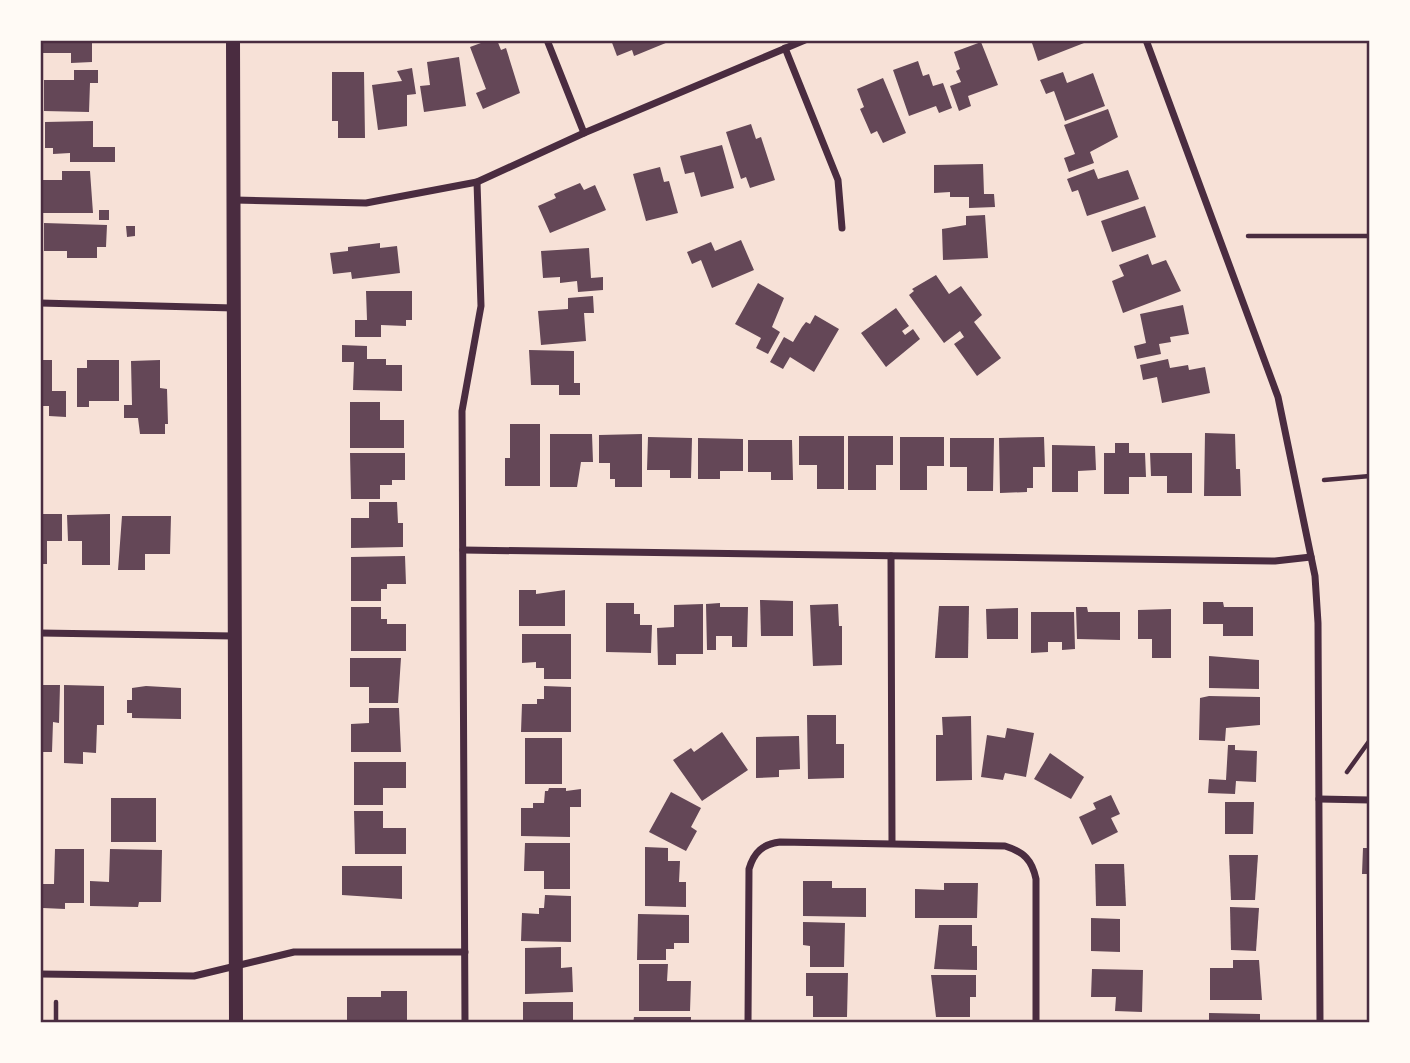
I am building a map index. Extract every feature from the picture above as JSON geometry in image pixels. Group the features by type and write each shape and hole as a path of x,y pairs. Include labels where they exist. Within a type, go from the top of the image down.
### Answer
{"main road":[{"path":"233,40 236,1023"}],"street":[{"path":"547,40 584,133"},
{"path":"234,200 366,203 477,182 584,133 805,40"},
{"path":"1146,40 1278,397 1311,558 1318,615 1320,1023"},
{"path":"785,48 838,180 842,228"},
{"path":"465,1023 462,411 481,306 477,182"},
{"path":"40,303 235,308"},
{"path":"463,550 1275,561 1311,558"},
{"path":"891,556 892,844"},
{"path":"40,633 235,636"},
{"path":"1320,799 1370,800"},
{"path":"748,1023 748,876 758,851 764,846 780,842 1005,846 1027,857 1036,879 1037,1023"},
{"path":"40,974 194,975 294,952 465,952"}],"path":[{"path":"1248,236 1370,236"},
{"path":"1324,480 1370,476"},
{"path":"1347,772 1370,740"},
{"path":"56,1002 56,1023"}],"building":[{"path":"40,40 92,40 92,62 71,63 71,53 40,53"},
{"path":"497,40 501,50 506,48 520,93 483,109 476,93 486,89 470,47"},
{"path":"611,40 673,40 634,56 632,50 617,56"},
{"path":"1031,40 1083,40 1084,43 1038,61"},
{"path":"981,42 998,85 968,96 971,106 959,111 950,86 961,82 956,71 960,69 954,52"},
{"path":"459,57 466,106 424,112 420,86 430,85 427,62"},
{"path":"918,61 923,76 929,74 933,86 943,83 952,108 939,113 936,106 909,116 893,70"},
{"path":"412,68 416,94 407,95 407,126 378,130 372,85 402,81 397,71"},
{"path":"74,70 98,70 98,83 90,83 89,112 44,111 44,80 74,80"},
{"path":"332,72 364,72 365,138 338,138 338,121 332,121"},
{"path":"1063,72 1067,83 1093,73 1105,106 1065,121 1054,91 1046,94 1040,80"},
{"path":"883,78 906,133 883,143 877,131 871,134 860,109 864,107 857,89"},
{"path":"1108,109 1118,137 1090,152 1094,163 1069,172 1064,158 1075,154 1064,125"},
{"path":"93,121 93,147 115,147 115,162 70,162 70,153 53,154 53,148 45,148 45,122"},
{"path":"751,124 756,139 761,137 775,180 750,188 746,177 741,179 726,132"},
{"path":"722,145 734,188 701,197 694,172 685,174 680,156"},
{"path":"983,164 984,194 994,194 995,207 969,208 969,197 950,197 950,192 934,193 934,165"},
{"path":"660,167 664,182 669,181 678,213 646,221 633,174"},
{"path":"1094,169 1098,179 1128,170 1139,199 1087,216 1078,190 1072,192 1067,179"},
{"path":"62,171 90,171 93,213 43,213 43,180 62,180"},
{"path":"580,183 584,190 595,185 606,210 550,233 538,206 556,198 554,194"},
{"path":"1145,206 1156,237 1112,252 1101,221"},
{"path":"99,210 109,210 109,220 99,220"},
{"path":"985,215 988,258 943,260 942,229 966,225 966,216"},
{"path":"44,223 107,225 106,247 97,247 97,258 67,258 67,251 44,251"},
{"path":"126,226 135,226 135,236 127,237"},
{"path":"741,240 754,270 712,288 701,260 692,264 687,252 711,242 715,251"},
{"path":"380,243 380,248 397,246 400,273 352,279 351,272 333,274 330,253 348,251 348,247"},
{"path":"589,248 591,278 603,277 603,290 578,292 577,281 560,283 560,277 543,278 541,251"},
{"path":"1148,254 1152,265 1166,260 1181,291 1123,313 1112,281 1124,276 1119,265"},
{"path":"936,275 949,294 961,286 982,315 974,322 1001,358 977,376 954,344 964,337 960,331 944,343 909,295 914,291 912,289"},
{"path":"758,283 784,298 772,327 780,332 768,354 756,348 761,338 735,324"},
{"path":"366,291 412,291 412,320 406,320 406,326 381,325 381,337 355,337 355,320 367,320"},
{"path":"593,296 594,313 584,313 586,341 541,345 538,311 568,309 568,298"},
{"path":"1183,305 1189,334 1170,337 1171,342 1159,344 1161,354 1137,359 1134,346 1146,343 1140,314"},
{"path":"896,308 909,326 902,331 905,335 913,329 920,339 886,367 861,333"},
{"path":"815,315 839,329 814,372 790,357 783,369 770,362 784,337 793,342 806,322 810,324"},
{"path":"342,345 367,346 367,359 386,359 386,365 402,365 402,391 353,390 354,362 342,362"},
{"path":"529,350 574,351 574,383 580,383 580,395 559,395 559,385 531,385"},
{"path":"1168,359 1170,368 1188,365 1189,370 1205,367 1210,393 1162,403 1157,377 1143,380 1140,365"},
{"path":"40,360 52,360 52,391 66,391 66,417 49,416 49,406 40,406"},
{"path":"87,360 119,360 119,401 89,401 89,407 77,407 77,368 87,368"},
{"path":"160,360 160,388 167,389 168,424 165,424 165,434 140,434 138,418 124,418 124,405 132,405 131,361"},
{"path":"350,402 380,402 380,420 404,420 404,448 350,448"},
{"path":"510,424 540,424 540,486 505,486 505,458 510,458"},
{"path":"1205,433 1235,434 1236,469 1240,469 1241,496 1204,496"},
{"path":"550,434 592,434 593,462 581,462 577,487 550,487"},
{"path":"642,434 642,487 615,487 615,479 610,479 610,463 599,463 599,435"},
{"path":"799,436 844,436 844,489 817,489 817,465 799,465"},
{"path":"848,436 893,436 893,465 876,465 876,490 848,490"},
{"path":"648,437 692,438 691,478 670,478 670,470 647,470"},
{"path":"900,437 944,437 944,466 927,466 927,490 900,490"},
{"path":"1044,437 1045,467 1033,467 1033,488 1027,488 1027,492 1000,493 999,438"},
{"path":"698,438 743,439 743,471 720,471 720,479 698,479"},
{"path":"950,438 994,438 993,491 967,491 967,467 950,467"},
{"path":"748,440 792,440 793,480 771,480 771,472 748,472"},
{"path":"1115,443 1129,443 1129,453 1145,453 1146,477 1129,477 1129,494 1104,494 1104,453 1115,453"},
{"path":"1052,445 1095,446 1096,470 1078,471 1078,492 1052,492"},
{"path":"350,453 405,453 405,480 392,480 392,485 380,485 380,499 351,499"},
{"path":"1150,453 1192,453 1192,493 1167,493 1167,476 1151,476"},
{"path":"369,502 397,502 398,523 403,523 403,547 351,548 351,518 369,518"},
{"path":"40,514 62,514 62,541 47,541 47,564 40,564"},
{"path":"110,514 110,565 82,565 82,541 68,541 67,515"},
{"path":"122,516 171,516 170,554 145,554 145,570 118,570"},
{"path":"405,556 406,584 387,584 387,589 381,589 381,601 351,601 351,557"},
{"path":"519,590 536,590 536,594 565,590 565,626 519,626"},
{"path":"760,600 793,601 793,636 761,636"},
{"path":"1203,602 1223,602 1224,607 1253,607 1253,636 1223,636 1223,624 1203,624"},
{"path":"606,603 634,603 634,614 640,614 640,625 652,625 651,653 606,652"},
{"path":"720,603 720,607 748,607 747,647 732,647 732,636 716,636 716,650 707,650 706,604"},
{"path":"703,604 703,654 676,654 676,665 658,665 657,628 674,627 674,605"},
{"path":"838,604 839,626 842,626 842,665 813,666 810,605"},
{"path":"939,606 969,606 968,658 935,658"},
{"path":"351,607 381,607 381,619 387,619 387,624 406,624 406,651 351,651"},
{"path":"1076,607 1087,607 1088,612 1120,612 1120,640 1077,639"},
{"path":"1018,608 1018,639 987,639 986,609"},
{"path":"1171,609 1171,658 1152,658 1152,639 1138,639 1138,610"},
{"path":"1031,612 1074,612 1075,649 1062,650 1062,642 1048,642 1048,652 1031,653"},
{"path":"522,634 571,634 571,679 544,679 544,668 536,668 536,662 522,663"},
{"path":"1209,656 1259,660 1259,689 1209,688"},
{"path":"350,658 401,658 398,703 369,703 369,687 350,687"},
{"path":"40,685 60,685 59,723 53,722 52,752 40,752"},
{"path":"64,685 104,686 104,725 97,725 96,753 83,752 83,764 64,763"},
{"path":"544,686 571,687 571,732 521,732 522,704 537,704 537,699 544,699"},
{"path":"132,688 181,688 181,719 132,718 132,713 127,713 127,700 132,700"},
{"path":"1260,697 1260,725 1226,728 1225,741 1199,740 1200,698"},
{"path":"369,708 399,708 401,752 351,752 351,724 369,723"},
{"path":"807,715 836,715 836,744 844,744 844,778 808,779"},
{"path":"971,716 972,780 936,781 936,735 943,735 942,717"},
{"path":"1007,728 1034,733 1026,777 1005,773 1003,780 981,777 987,735 1005,738"},
{"path":"722,732 748,770 702,801 673,760 691,748 694,752"},
{"path":"799,736 800,769 779,770 779,777 756,778 756,737"},
{"path":"525,738 562,738 562,784 525,784"},
{"path":"1228,745 1235,745 1235,750 1257,751 1256,782 1236,781 1235,794 1208,793 1209,779 1226,780"},
{"path":"1050,753 1084,777 1071,799 1034,779"},
{"path":"354,762 406,762 406,788 383,788 383,805 354,805"},
{"path":"549,788 566,788 566,791 581,789 581,807 570,807 570,837 521,836 521,808 533,808 533,803 544,803 545,791"},
{"path":"671,792 701,808 691,827 697,831 686,851 649,832"},
{"path":"1111,795 1120,814 1111,818 1118,832 1092,845 1079,817 1096,809 1093,803"},
{"path":"111,798 156,798 156,842 111,842"},
{"path":"1225,802 1254,802 1253,834 1225,834"},
{"path":"354,811 383,811 383,828 406,828 406,854 355,854"},
{"path":"525,843 570,843 570,889 544,889 544,871 524,871"},
{"path":"645,847 668,848 668,861 680,861 679,882 686,882 686,907 645,906"},
{"path":"1363,848 1370,848 1370,896 1367,896 1367,874 1362,874"},
{"path":"55,849 84,849 84,903 65,903 65,909 43,908 43,884 54,884"},
{"path":"110,849 162,850 161,902 139,902 138,907 90,906 90,881 109,882"},
{"path":"1229,855 1258,855 1255,900 1231,900"},
{"path":"1095,864 1124,864 1126,906 1096,906"},
{"path":"342,866 402,866 402,899 342,895"},
{"path":"803,881 832,881 832,888 866,888 866,917 803,916"},
{"path":"944,883 978,883 977,918 915,918 915,889 944,890"},
{"path":"545,895 571,896 571,942 521,941 522,913 539,914 539,908 544,908"},
{"path":"1230,907 1259,908 1256,951 1231,950"},
{"path":"638,914 689,915 689,943 674,943 674,949 666,949 666,960 637,960"},
{"path":"1091,918 1120,919 1120,952 1091,951"},
{"path":"803,922 845,923 844,967 810,967 810,946 803,945"},
{"path":"939,925 972,925 972,946 977,946 977,970 934,969"},
{"path":"561,947 561,968 572,967 573,992 525,994 525,948"},
{"path":"1233,960 1259,960 1262,1000 1210,1000 1210,968 1233,968"},
{"path":"639,964 668,964 667,981 691,981 690,1011 639,1011"},
{"path":"1092,969 1143,970 1142,1012 1115,1011 1116,997 1091,997"},
{"path":"806,973 848,973 847,1017 813,1017 813,996 806,996"},
{"path":"931,975 976,975 976,997 970,997 970,1017 936,1017"},
{"path":"381,991 407,991 407,1023 347,1023 347,997 381,997"},
{"path":"523,1002 573,1002 573,1023 523,1023"},
{"path":"1209,1013 1260,1014 1260,1023 1209,1023"},
{"path":"634,1017 691,1017 691,1023 633,1023"}]}
